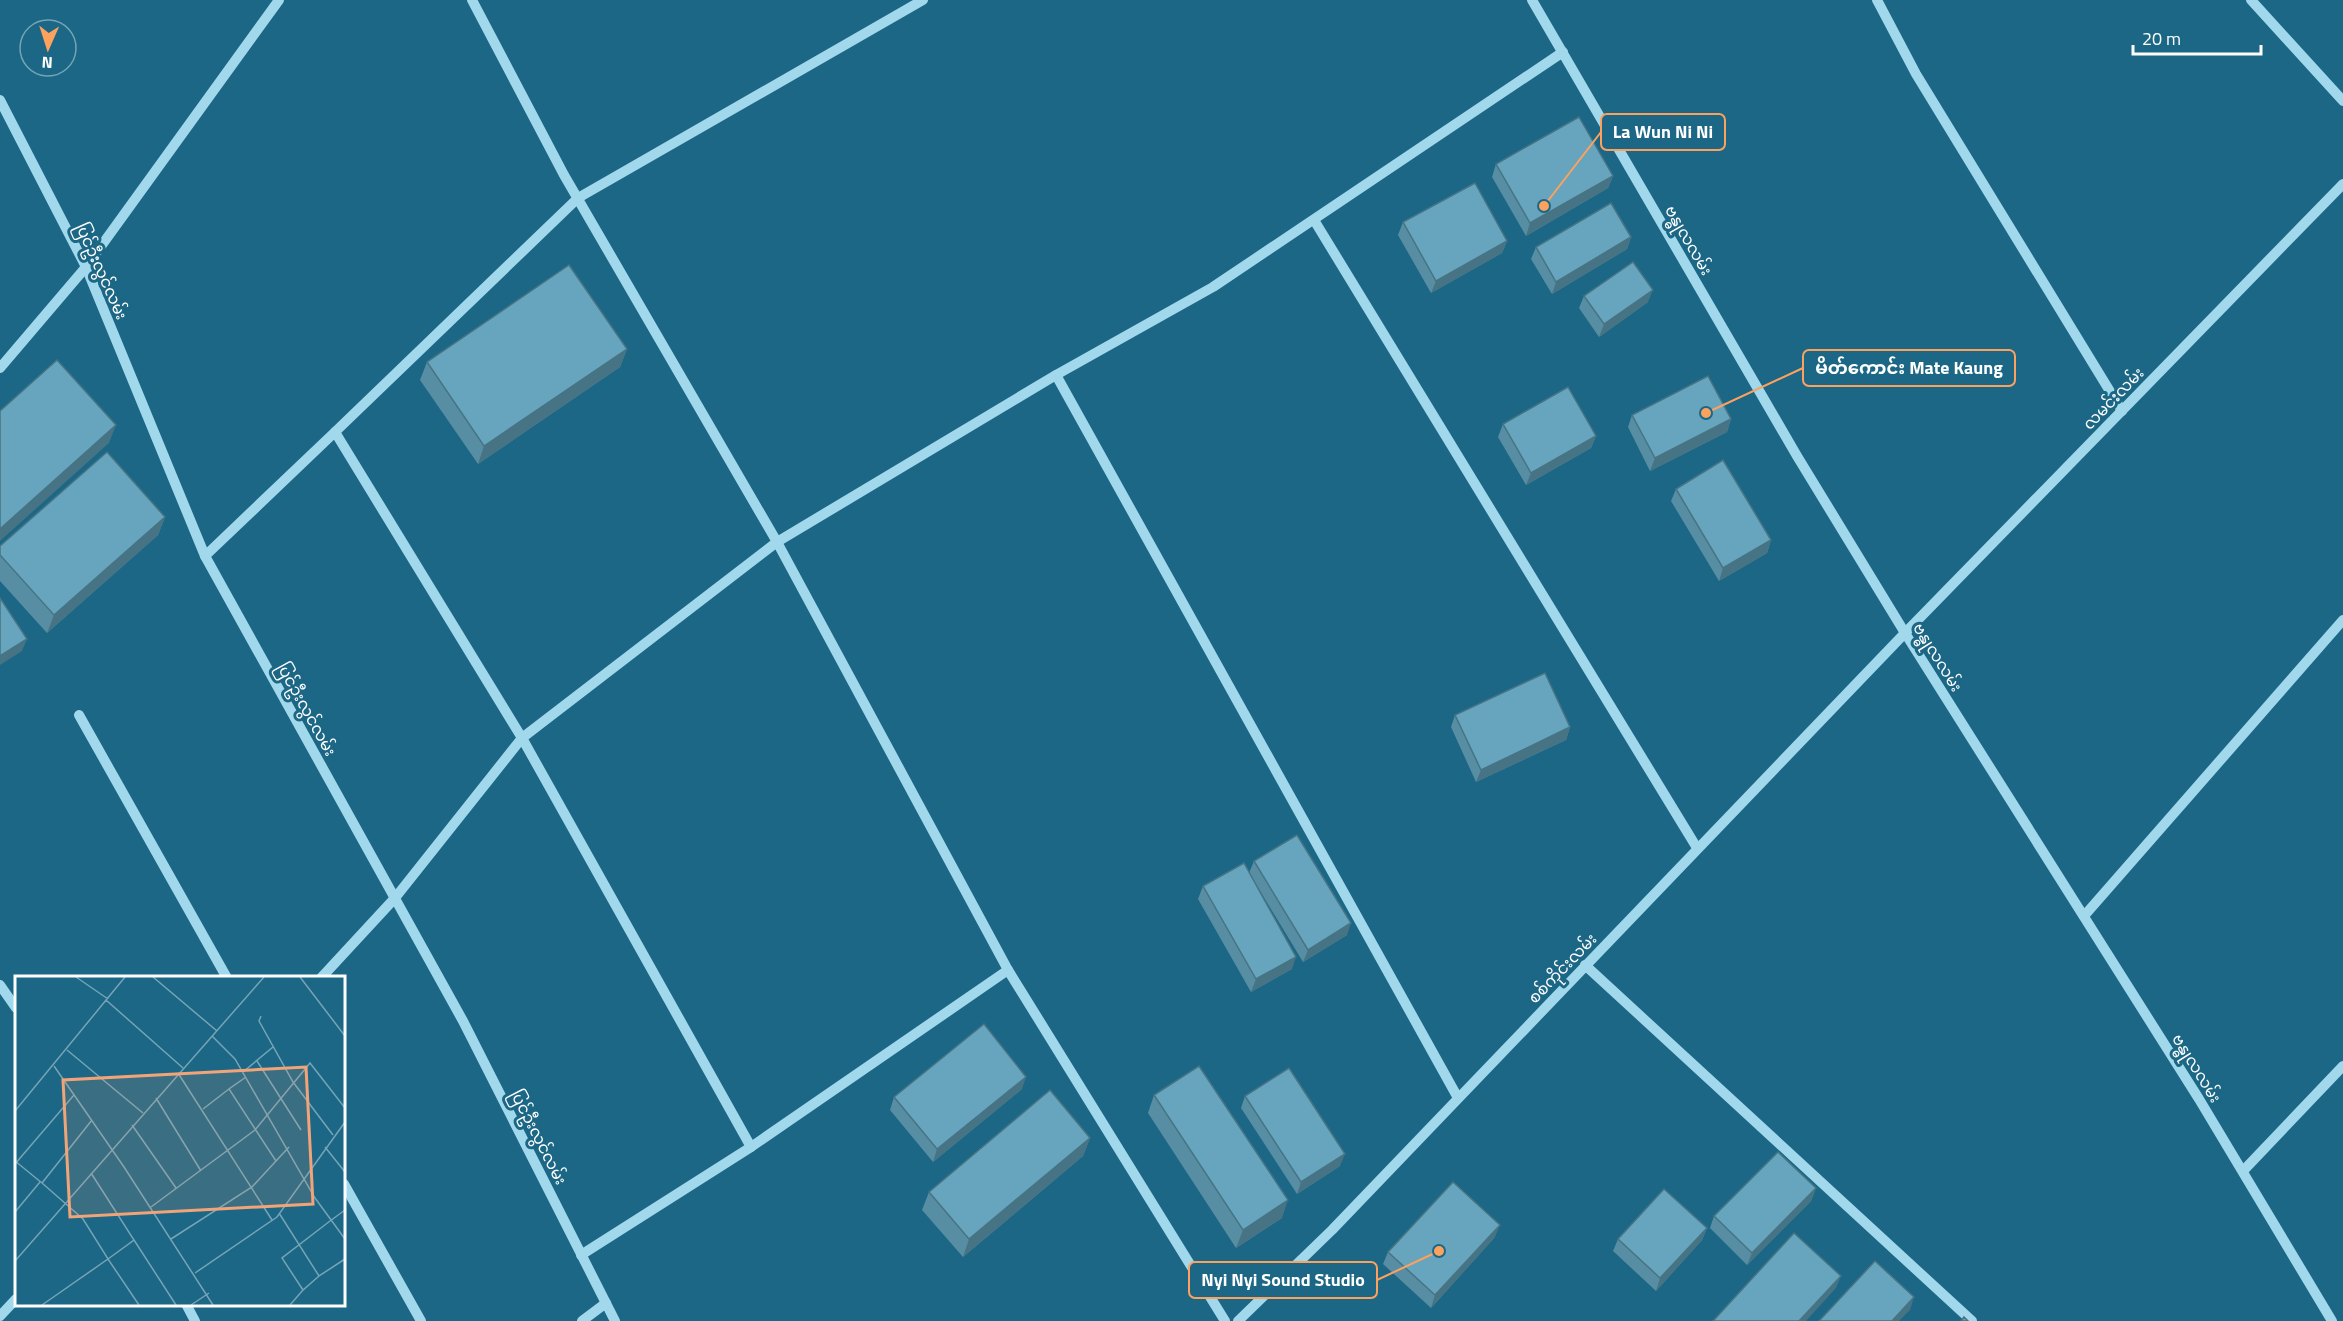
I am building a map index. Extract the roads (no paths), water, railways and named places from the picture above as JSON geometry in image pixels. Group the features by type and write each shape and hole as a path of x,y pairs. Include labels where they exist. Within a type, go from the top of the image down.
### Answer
{"street":[{"path":"0,368 87,267 279,0"},
{"path":"472,0 578,198 777,542 1008,970 1226,1321"},
{"path":"205,556 578,198 923,0"},
{"name":"ဗန္ဓုလလမ်း","path":"1532,0 1797,456 1905,633 2243,1171 2332,1321"},
{"path":"1877,0 1916,74 2122,411"},
{"path":"2251,0 2343,101"},
{"path":"323,976 395,898 522,738 777,542 1056,375 1213,287 1563,52"},
{"name":"ပြင်ဦးလွင်လမ်း","path":"0,100 87,267 205,556 463,1021 615,1321"},
{"name":"လမင်းလမ်း","path":"1905,633 2343,184"},
{"path":"1314,220 1697,848"},
{"path":"1056,375 1458,1098"},
{"path":"335,432 522,738 751,1147"},
{"path":"2084,915 2343,620"},
{"name":"စစ်ကိုင်းလမ်း","path":"1238,1321 1332,1230 1905,633"},
{"path":"79,715 226,976"},
{"path":"1585,965 1972,1321"},
{"path":"581,1255 751,1147 1008,970"},
{"path":"0,985 15,1007"},
{"path":"2243,1171 2343,1066"},
{"path":"345,1186 421,1321"},
{"path":"0,1316 15,1300"},
{"path":"582,1321 606,1303"},
{"path":"187,1306 195,1321"}],"place":[{"name":"La Wun Ni Ni","path":"1544,206"},
{"name":"မိတ်ကောင်း Mate Kaung","path":"1706,413"},
{"name":"Nyi Nyi Sound Studio","path":"1439,1251"}]}
